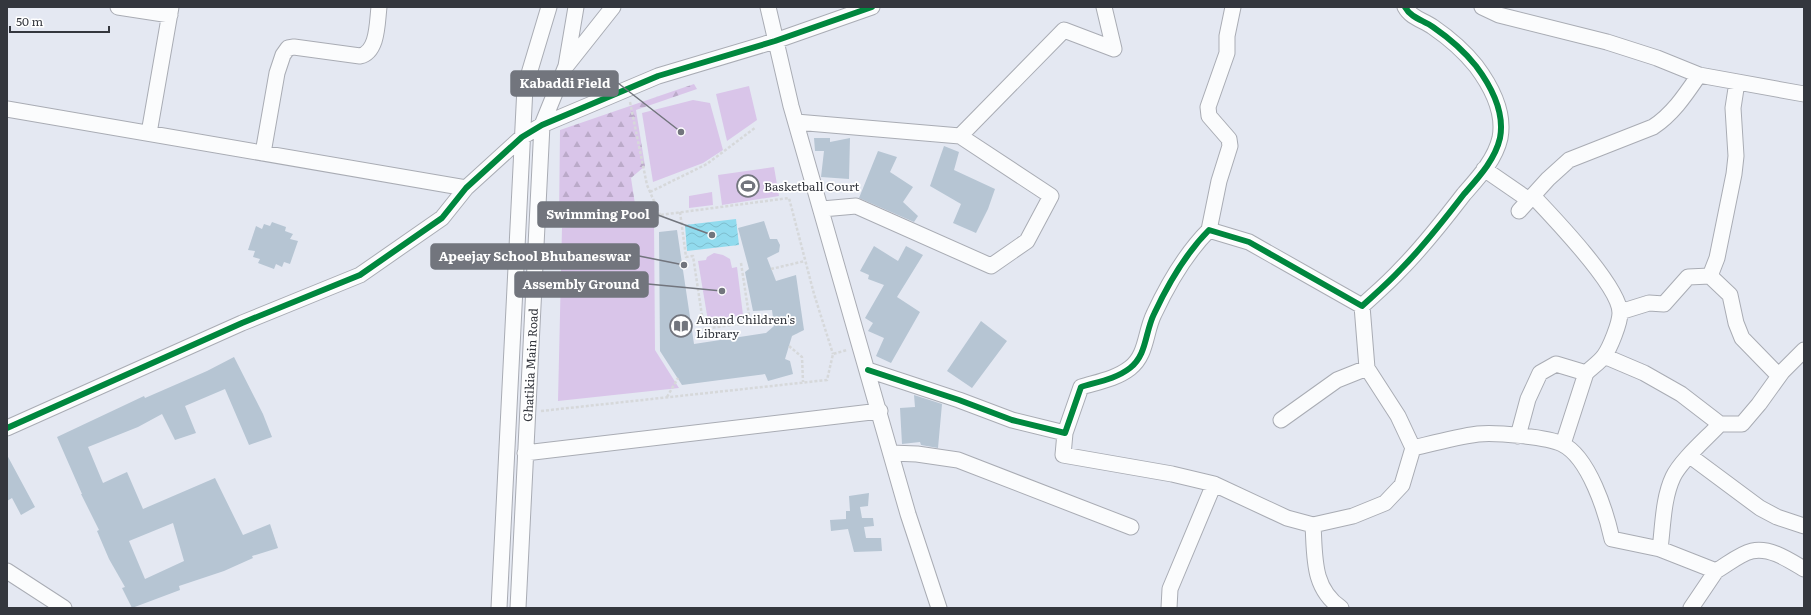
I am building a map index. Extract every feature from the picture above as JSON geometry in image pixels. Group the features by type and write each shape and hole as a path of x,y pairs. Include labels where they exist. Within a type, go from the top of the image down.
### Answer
{"street":[{"path":"118,7 170,11 149,133"},
{"path":"263,153 272,99 283,55 288,48 294,47 360,56 366,55 374,42 379,7"},
{"name":"Ghatikia Main Road","path":"499,608 524,87 549,7"},
{"name":"Ghatikia Main Road","path":"518,608 542,125 566,66 576,7"},
{"path":"566,66 613,7"},
{"path":"768,7 775,41 796,122 908,514 939,608"},
{"path":"7,428 242,323 360,275 442,218 466,188 522,137 542,125 658,76 775,41 872,7"},
{"path":"960,136 1064,30 1114,49 1104,7"},
{"path":"1233,7 1227,36 1227,53 1208,107 1209,116 1229,139 1230,146 1219,181 1209,230 1196,243 1170,284 1153,315 1141,355 1130,368 1116,376 1081,387 1071,420 1065,433 1063,454 1172,474 1214,484 1288,518 1313,526 1353,516 1385,503 1402,486 1413,448 1398,416 1367,368 1362,306"},
{"path":"1362,306 1400,270 1441,223 1484,169 1493,156 1500,138 1500,125 1496,99 1486,80 1474,63 1451,40 1432,26 1409,14 1405,7"},
{"path":"1482,7 1499,15 1607,42 1657,58 1699,75 1804,94"},
{"path":"1527,202 1569,160 1653,127 1681,101 1699,75"},
{"path":"1710,276 1717,258 1734,174 1736,156 1733,108 1737,82"},
{"path":"7,108 466,188"},
{"path":"796,122 960,136 1051,196 1027,241 991,266 856,206 822,209"},
{"path":"1484,169 1527,202 1600,272 1614,294 1620,312 1617,327 1604,356 1586,373 1564,444"},
{"path":"1209,230 1249,242 1362,306"},
{"path":"1620,312 1649,303 1664,304 1688,277 1710,276 1730,296 1736,323 1742,338 1779,376"},
{"path":"1604,356 1644,373 1681,394 1720,424 1742,424 1779,376 1804,350"},
{"path":"1518,436 1528,399 1540,373 1556,364 1586,373"},
{"path":"1281,420 1337,380 1367,368"},
{"path":"868,370 959,400 1012,420 1065,433"},
{"path":"525,453 880,412"},
{"path":"1660,549 1667,494 1671,482 1679,467 1720,424"},
{"path":"1413,448 1480,434 1545,438 1564,444 1580,459 1584,466 1606,512 1612,539 1660,549 1716,571"},
{"path":"891,453 917,454 958,460 1130,527"},
{"path":"1690,456 1760,508 1777,517 1804,526"},
{"path":"1169,608 1170,590 1214,484"},
{"path":"1313,526 1315,565 1321,587 1327,597 1341,608"},
{"path":"1691,608 1716,571 1751,551 1761,550 1778,555 1804,569"},
{"path":"7,571 64,608"}],"path":[{"path":"627,89 647,185 660,215"},
{"path":"650,192 707,164 756,127"},
{"path":"528,412 827,380 833,354 805,262 789,198 660,215 650,225"},
{"path":"680,212 686,257 693,256 704,329 773,319"},
{"path":"771,269 805,262"},
{"path":"741,263 750,322"},
{"path":"789,346 802,356 803,382"},
{"path":"833,354 861,346"},
{"path":"666,398 678,378"}],"green space":[{"path":"694,84 697,89 636,110 645,166 631,178 637,217 559,220 560,130"},
{"path":"749,86 757,120 727,141 716,94"},
{"path":"693,100 710,103 723,150 703,163 653,182 642,113"},
{"name":"Basketball Court","path":"774,167 779,196 722,205 718,175"},
{"path":"712,192 713,205 689,208 689,196"},
{"path":"654,220 655,350 679,388 558,401 562,228"},
{"path":"714,253 723,255 730,259 732,268 737,267 743,315 708,321 698,261 706,260 707,257"}],"water":[{"path":"736,219 739,245 687,251 685,225"}],"building":[{"path":"814,138 830,138 830,142 850,138 849,179 821,177 824,151 815,151"},
{"path":"944,146 959,152 954,170 995,189 988,209 976,233 953,223 961,204 930,186"},
{"path":"878,151 897,157 890,172 913,187 903,202 918,216 914,222 859,198"},
{"path":"764,221 770,239 777,239 780,245 779,252 767,258 776,281 796,275 804,330 792,336 785,359 790,361 793,374 768,381 765,374 682,385 660,351 659,232 677,230 694,344 766,333 774,326 772,310 753,311 745,272 749,269 738,228"},
{"path":"272,222 286,227 285,231 293,234 290,239 298,241 290,264 284,262 282,267 276,264 274,269 258,263 260,259 253,257 255,251 248,250 256,226 262,229 264,224 270,226"},
{"path":"874,246 898,261 906,246 923,255 897,297 920,312 891,363 876,356 884,338 868,331 873,323 865,318 884,285 868,279 869,275 860,271"},
{"path":"981,321 1007,341 972,388 947,371"},
{"path":"234,357 263,414 272,437 249,445 225,389 185,406 196,433 175,440 162,414 138,427 88,447 103,483 127,472 143,509 215,478 243,535 270,524 278,548 252,556 253,558 224,571 179,586 180,590 132,608 122,588 125,587 109,559 97,531 99,530 81,494 57,437 144,396 145,398 207,371","holes":["173,523 184,561 145,579 129,541"]},
{"path":"914,395 942,404 938,448 921,445 920,442 902,444 900,408 915,407"},
{"path":"7,455 35,507 21,515 12,498 7,501"},
{"path":"869,493 868,506 860,507 862,518 873,518 874,526 864,527 866,538 881,538 882,551 854,552 848,529 831,531 830,520 846,519 846,511 850,511 849,496"}],"cycle path":[{"path":"7,428 242,323 360,275 442,218 466,188 522,137 542,125 658,76 775,41 872,7"},
{"path":"868,370 959,400 1012,420 1065,433 1081,387 1119,375 1136,363 1143,350 1151,321 1165,291 1185,259 1209,230 1249,242 1362,306 1417,252 1475,182 1494,154 1500,138 1501,128 1499,109 1492,91 1476,66 1450,40 1433,27 1410,14 1405,7"}],"place":[{"name":"Kabaddi Field","path":"681,132"},
{"name":"Basketball Court","path":"748,186"},
{"name":"Swimming Pool","path":"712,235"},
{"name":"Apeejay School Bhubaneswar","path":"684,265"},
{"name":"Assembly Ground","path":"722,291"},
{"name":"Anand Children's Library","path":"681,326"}]}
